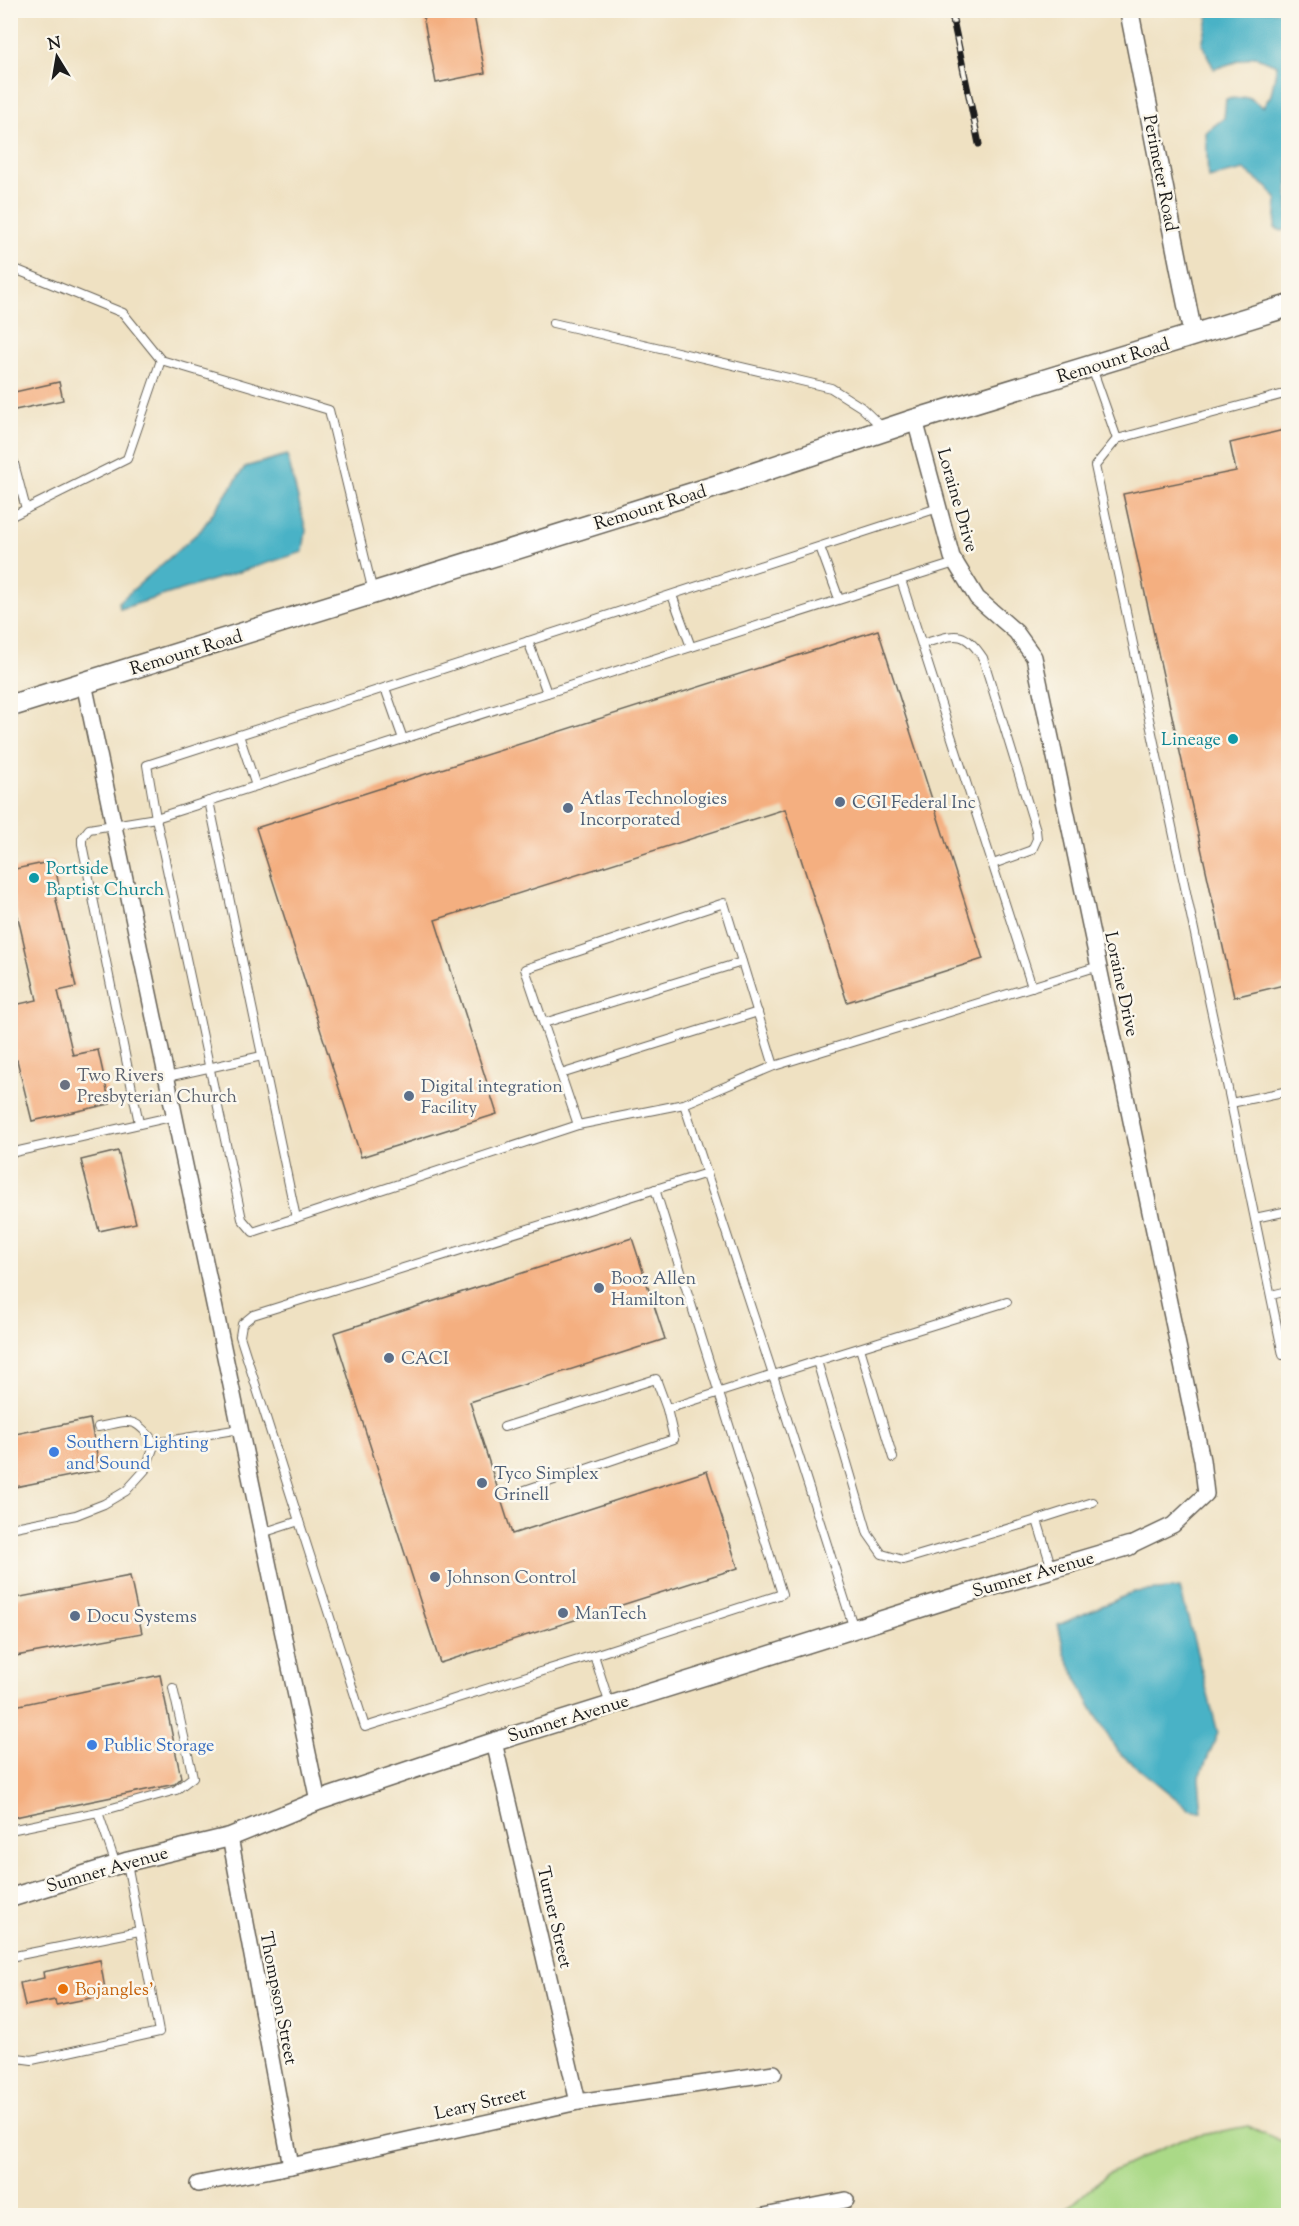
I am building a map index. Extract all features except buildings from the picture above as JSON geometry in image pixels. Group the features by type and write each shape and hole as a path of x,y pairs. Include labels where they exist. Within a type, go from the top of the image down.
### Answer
{"main road":[{"name":"Remount Road","path":"10,706 720,485 915,420 1288,306"}],"street":[{"name":"Perimeter Road","path":"1130,10 1193,336"},
{"name":"Loraine Drive","path":"915,420 955,563 977,598 1016,632 1034,657 1202,1460 1206,1494 1173,1525 1129,1546"},
{"path":"84,683 318,1801"},
{"name":"Sumner Avenue","path":"10,1898 121,1863 230,1837 318,1801 494,1742 1129,1546"},
{"name":"Turner Street","path":"494,1742 578,2102"},
{"name":"Thompson Street","path":"230,1837 291,2166"},
{"name":"Leary Street","path":"198,2184 291,2166 578,2102 774,2073"},
{"path":"764,2216 846,2200"}],"lane":[{"path":"10,267 123,313 161,360 329,410 373,593"},
{"path":"553,323 831,388 861,407 885,430"},
{"path":"10,517 127,459 161,360"},
{"path":"1092,366 1117,439"},
{"path":"1288,393 1117,439 1095,466 1283,1355 1288,1354"},
{"path":"10,448 26,509"},
{"path":"938,508 147,765 156,818 242,1219 253,1232 578,1125 684,1104 774,1066 1099,966"},
{"path":"820,547 839,599"},
{"path":"139,1124 82,844 82,838 89,829 156,818 955,563"},
{"path":"901,580 1032,987"},
{"path":"672,595 691,647"},
{"path":"922,644 956,636 966,637 974,643 982,658 1037,839 1032,850 993,864"},
{"path":"528,641 547,693"},
{"path":"385,688 403,739"},
{"path":"239,735 256,786"},
{"path":"209,801 296,1218"},
{"path":"578,1125 525,969 724,903 774,1066"},
{"path":"544,1023 742,962"},
{"path":"561,1074 758,1012"},
{"path":"166,1077 262,1056"},
{"path":"1231,1103 1288,1091"},
{"path":"684,1104 854,1629"},
{"path":"10,1153 175,1116"},
{"path":"655,1189 782,1594 365,1727 240,1336 242,1324 253,1315 655,1189 707,1173"},
{"path":"1255,1218 1288,1211"},
{"path":"1271,1295 1288,1291"},
{"path":"667,1409 1007,1302"},
{"path":"860,1348 893,1458"},
{"path":"817,1361 868,1534 882,1554 903,1560 1093,1502"},
{"path":"504,1426 656,1379 667,1409 674,1438 525,1490"},
{"path":"98,1427 130,1421 142,1426 155,1443"},
{"path":"155,1443 240,1429"},
{"path":"10,1528 76,1515 104,1504 126,1491 145,1470 155,1443"},
{"path":"1037,1520 1052,1569"},
{"path":"262,1533 299,1521"},
{"path":"594,1655 610,1705"},
{"path":"10,1830 98,1812 176,1790 193,1777 173,1688"},
{"path":"10,2057 32,2060 159,2032 139,1931 121,1863 98,1812"},
{"path":"10,1957 139,1931"}],"green space":[{"path":"1248,2126 1288,2144 1288,2215 1060,2215 1107,2174 1181,2139"}],"water":[{"path":"1210,10 1288,11 1288,228 1282,231 1275,228 1277,200 1268,188 1244,170 1208,178 1206,132 1224,118 1226,99 1248,97 1263,107 1271,95 1277,65 1254,56 1214,69 1202,44"},
{"path":"287,455 306,530 303,552 120,609 119,602 201,530 245,467"},
{"path":"1180,1588 1218,1733 1199,1779 1202,1812 1189,1809 1117,1751 1087,1700 1065,1654 1058,1625 1134,1592"}],"railway":[{"path":"951,10 979,144"}],"place":[{"name":"Lineage","path":"1233,739"},
{"name":"CGI Federal Inc","path":"840,802"},
{"name":"Atlas Technologies Incorporated","path":"568,808"},
{"name":"Portside Baptist Church","path":"34,878"},
{"name":"Two Rivers Presbyterian Church","path":"65,1085"},
{"name":"Digital integration Facility","path":"409,1096"},
{"name":"Booz Allen Hamilton","path":"599,1288"},
{"name":"CACI","path":"389,1358"},
{"name":"Southern Lighting and Sound","path":"54,1452"},
{"name":"Tyco Simplex Grinell","path":"482,1483"},
{"name":"Johnson Control","path":"435,1577"},
{"name":"ManTech","path":"563,1613"},
{"name":"Docu Systems","path":"75,1616"},
{"name":"Public Storage","path":"92,1745"},
{"name":"Bojangles'","path":"63,1989"}]}
